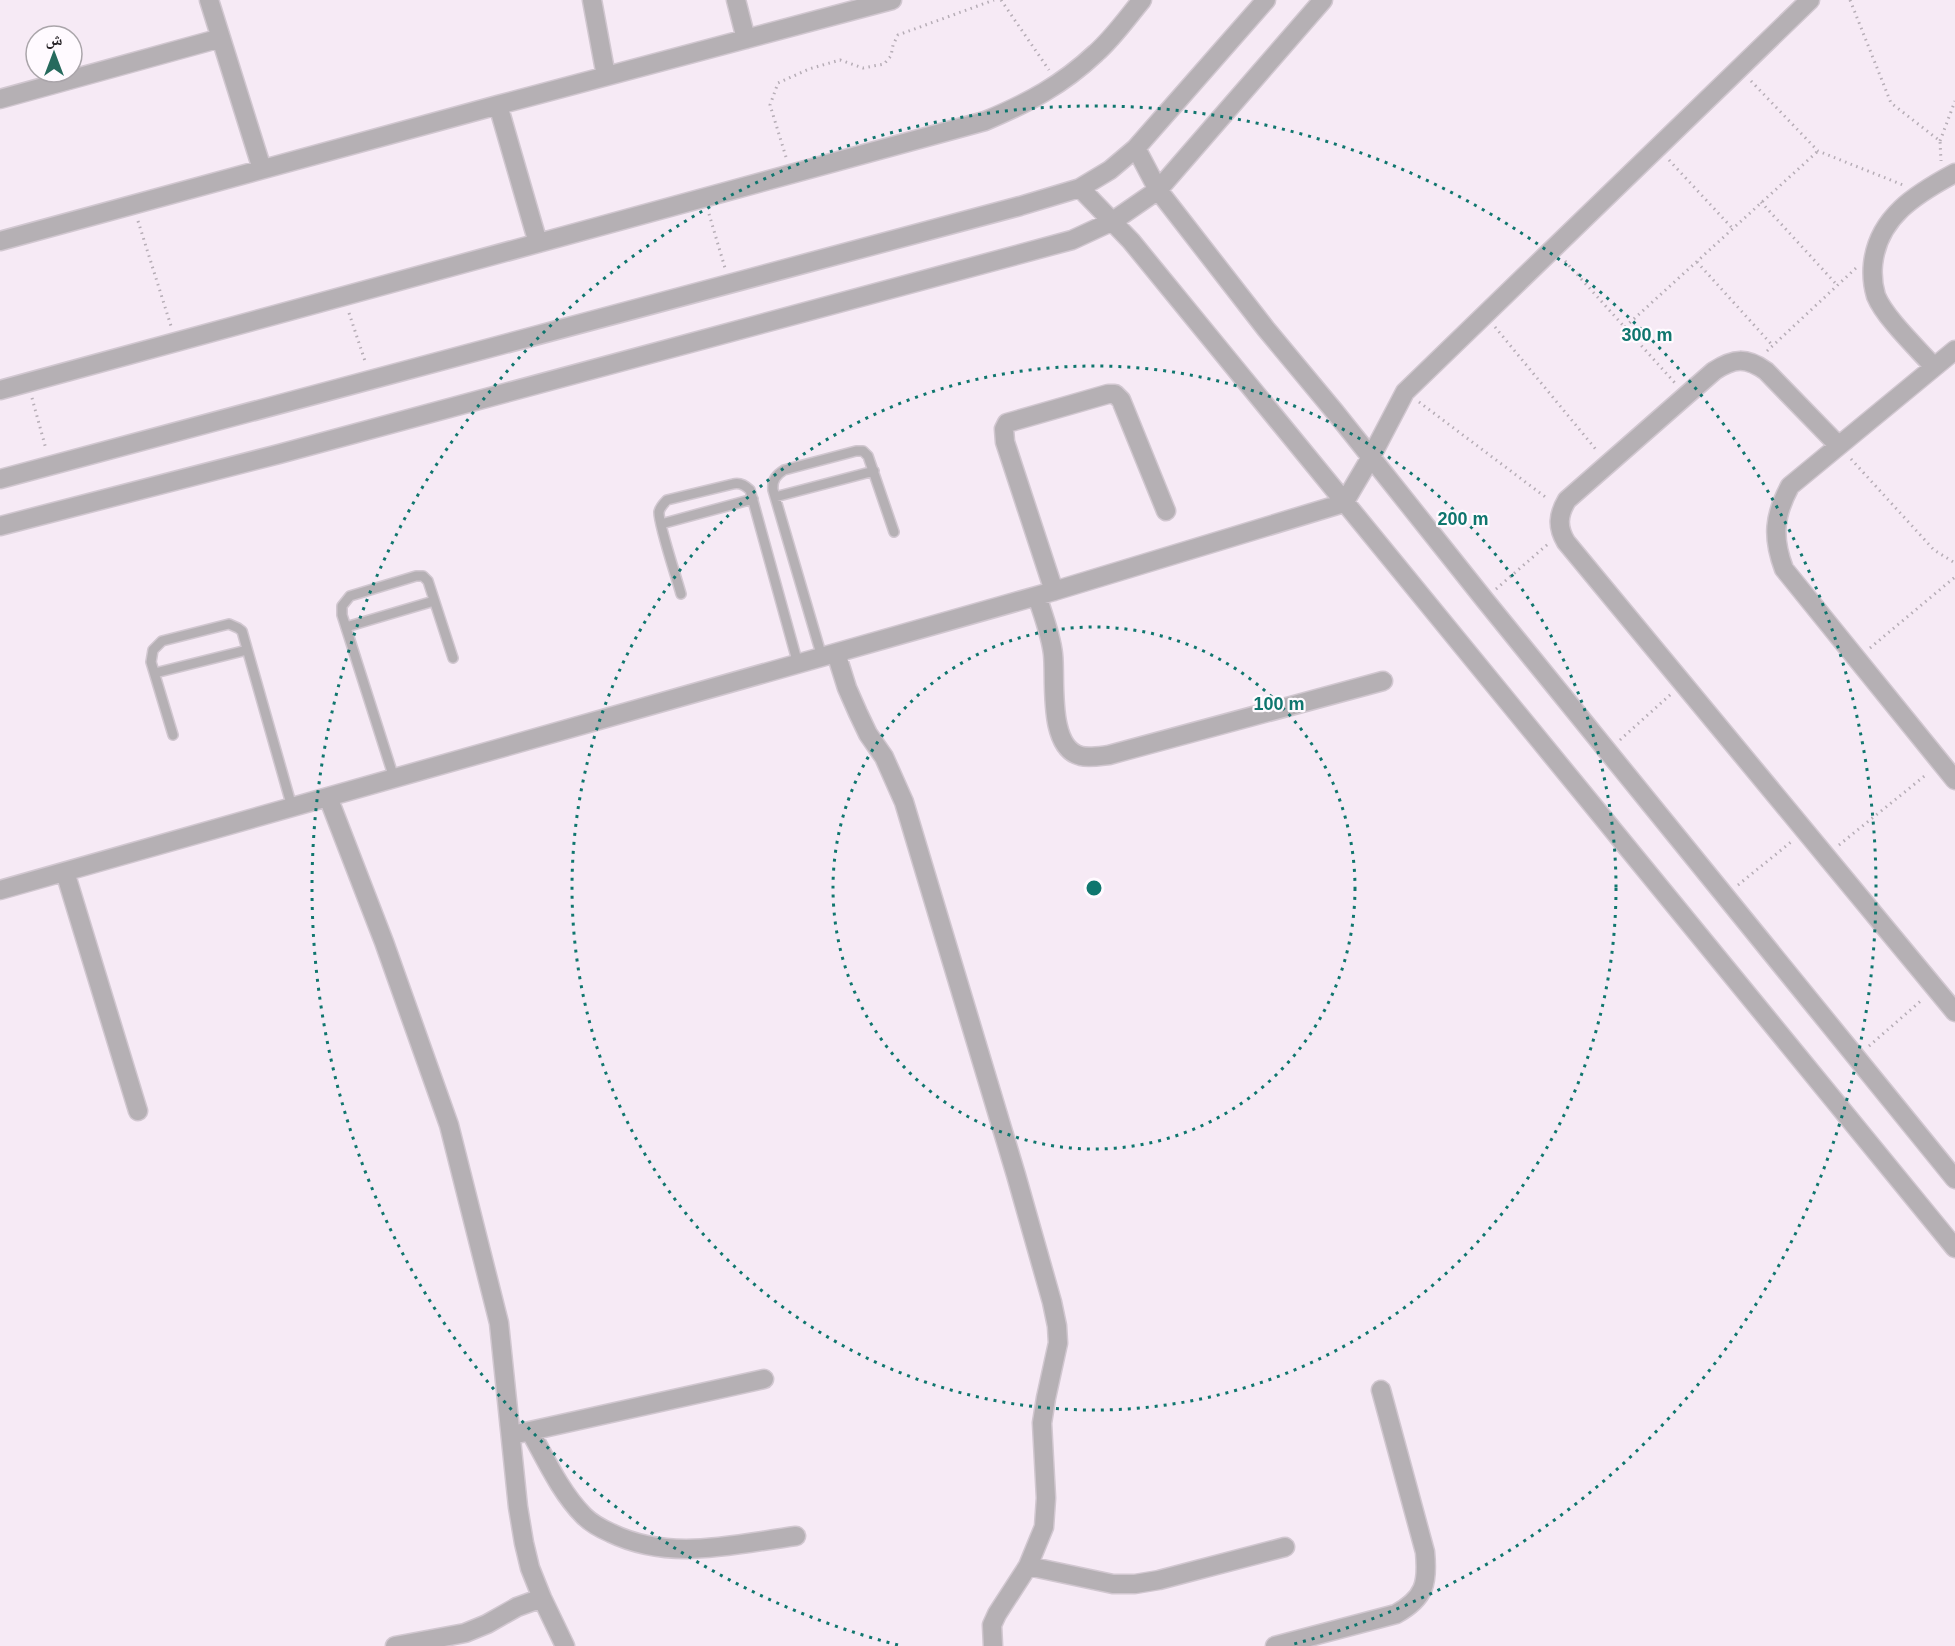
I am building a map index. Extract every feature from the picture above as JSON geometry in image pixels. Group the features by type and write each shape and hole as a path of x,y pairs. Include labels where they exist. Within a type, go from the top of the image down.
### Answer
{"street":[{"path":"209,0 262,169"},
{"path":"592,0 606,76"},
{"path":"736,0 746,39"},
{"path":"0,241 892,0"},
{"path":"0,390 985,121 1024,105 1059,84 1097,52 1142,0"},
{"path":"0,479 1080,188 1110,170 1136,148 1266,0"},
{"path":"0,526 289,451 1072,240 1113,221 1158,190 1323,0"},
{"path":"0,890 1045,594 1344,503 1405,392 1810,0"},
{"path":"0,99 221,38"},
{"path":"498,105 538,243"},
{"path":"1136,148 1158,190 1266,329 1955,1179"},
{"path":"1934,367 1889,316 1876,296 1872,273 1875,250 1884,229 1899,210 1922,192 1949,177"},
{"path":"1080,188 1144,256 1955,1248"},
{"path":"1955,350 1790,486 1782,501 1775,535 1784,569 1955,780"},
{"path":"1838,445 1766,371 1754,363 1740,360 1726,363 1686,395 1567,500 1561,510 1560,532 1955,1012"},
{"path":"1166,511 1121,400 1115,394 1108,394 1007,423 1004,429 1005,442 1045,594 1053,652 1053,695 1061,735 1065,745 1071,751 1081,756 1119,753 1383,681"},
{"path":"829,655 868,734 884,757 904,802 1016,1175 1058,1326 1058,1343 1042,1423 1046,1498 1044,1527 1028,1566 996,1614 992,1624 993,1646"},
{"path":"328,797 384,942 449,1125 499,1323 518,1508 524,1543 530,1568 565,1646"},
{"path":"65,872 138,1111"},
{"path":"511,1436 764,1379"},
{"path":"1275,1646 1396,1614 1412,1605 1423,1591 1427,1574 1425,1552 1381,1390"},
{"path":"530,1431 565,1493 585,1517 600,1528 623,1539 672,1550 697,1549 796,1536"},
{"path":"1028,1566 1113,1584 1135,1584 1159,1580 1285,1546"},
{"path":"395,1646 465,1633 517,1607 542,1598"}],"lane":[{"path":"829,655 775,497 772,485 776,475 784,470 863,451 868,456 874,471 894,532"},
{"path":"775,497 874,471"},
{"path":"681,594 659,511 667,500 737,483 746,486 753,500 798,664"},
{"path":"661,524 753,500"},
{"path":"394,778 341,610 345,600 350,596 416,576 426,578 453,658"},
{"path":"346,627 435,601"},
{"path":"173,735 155,674 153,650 162,640 229,624 238,627 242,631 292,807"},
{"path":"155,674 247,650"}],"path":[{"path":"792,174 770,105 778,83 809,69 840,60 863,68 884,64 891,56 892,45 898,36 994,0"},
{"path":"1001,0 1059,84"},
{"path":"1850,0 1891,103 1940,141"},
{"path":"1740,68 1818,151 1922,192"},
{"path":"1949,177 1940,141 1955,101"},
{"path":"1658,147 1732,229"},
{"path":"1625,327 1818,151"},
{"path":"704,198 730,284"},
{"path":"1761,202 1837,285"},
{"path":"133,205 176,342"},
{"path":"1554,248 1686,395"},
{"path":"1754,363 1875,250"},
{"path":"1696,262 1773,346"},
{"path":"344,296 371,380"},
{"path":"1485,314 1608,464"},
{"path":"28,382 51,466"},
{"path":"1405,392 1561,510"},
{"path":"1838,445 1934,550 1955,563"},
{"path":"1484,599 1560,532"},
{"path":"1857,659 1955,577"},
{"path":"1608,750 1684,683"},
{"path":"1826,855 1941,763"},
{"path":"1725,896 1805,831"},
{"path":"1856,1057 1935,989"}]}
